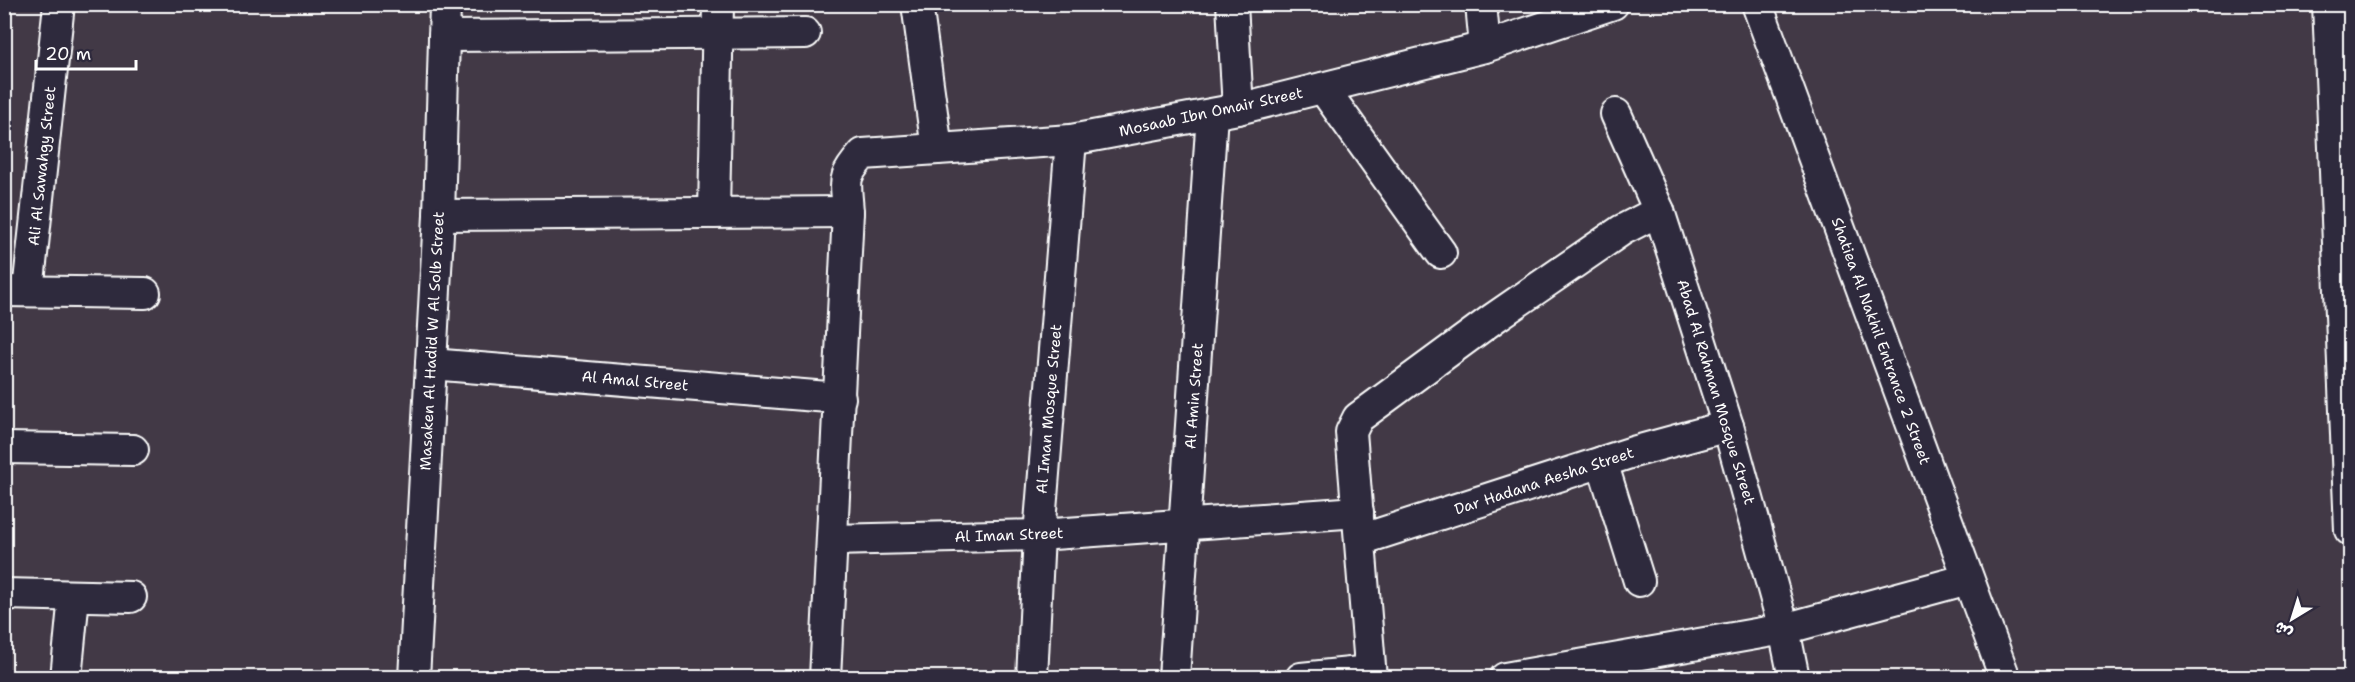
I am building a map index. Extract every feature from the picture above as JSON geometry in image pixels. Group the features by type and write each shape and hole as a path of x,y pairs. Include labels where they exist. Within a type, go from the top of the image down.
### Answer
{"street":[{"name":"Ali Al Sawahgy Street","path":"16,291 59,4"},
{"name":"Masaken Al Hadid W Al Solb Street","path":"414,678 439,215 445,4"},
{"path":"714,213 718,4"},
{"path":"918,4 938,149"},
{"name":"Al Amin Street","path":"1174,678 1185,525 1225,112 1232,4"},
{"path":"1481,4 1485,47"},
{"name":"Mosaab Ibn Omair Street","path":"825,678 848,212 846,175 853,162 863,154 1071,140 1225,112 1485,47 1613,4"},
{"name":"Shatiea Al Nakhil Entrance 2 Street","path":"1757,4 2005,678"},
{"path":"2328,4 2350,530"},
{"path":"444,36 805,33"},
{"path":"1323,88 1441,253"},
{"name":"Abad Al Rahman Mosque Street","path":"1616,114 1659,211 1728,426 1784,629 1794,678"},
{"name":"Al Iman Mosque Street","path":"1032,678 1040,535 1071,140"},
{"path":"1300,678 1370,674 1351,432 1358,418 1494,318 1622,230 1659,211"},
{"path":"439,215 848,212"},
{"path":"16,291 145,293"},
{"name":"Al Amal Street","path":"431,364 840,398"},
{"name":"Dar Hadana Aesha Street","path":"1185,525 1359,526 1728,426"},
{"path":"4,448 133,450"},
{"path":"1602,462 1640,581"},
{"name":"Al Iman Street","path":"833,540 1040,535 1185,525"},
{"path":"1504,678 1579,671 1784,629 1968,579"},
{"path":"4,594 130,597"},
{"path":"66,678 74,596"}]}
